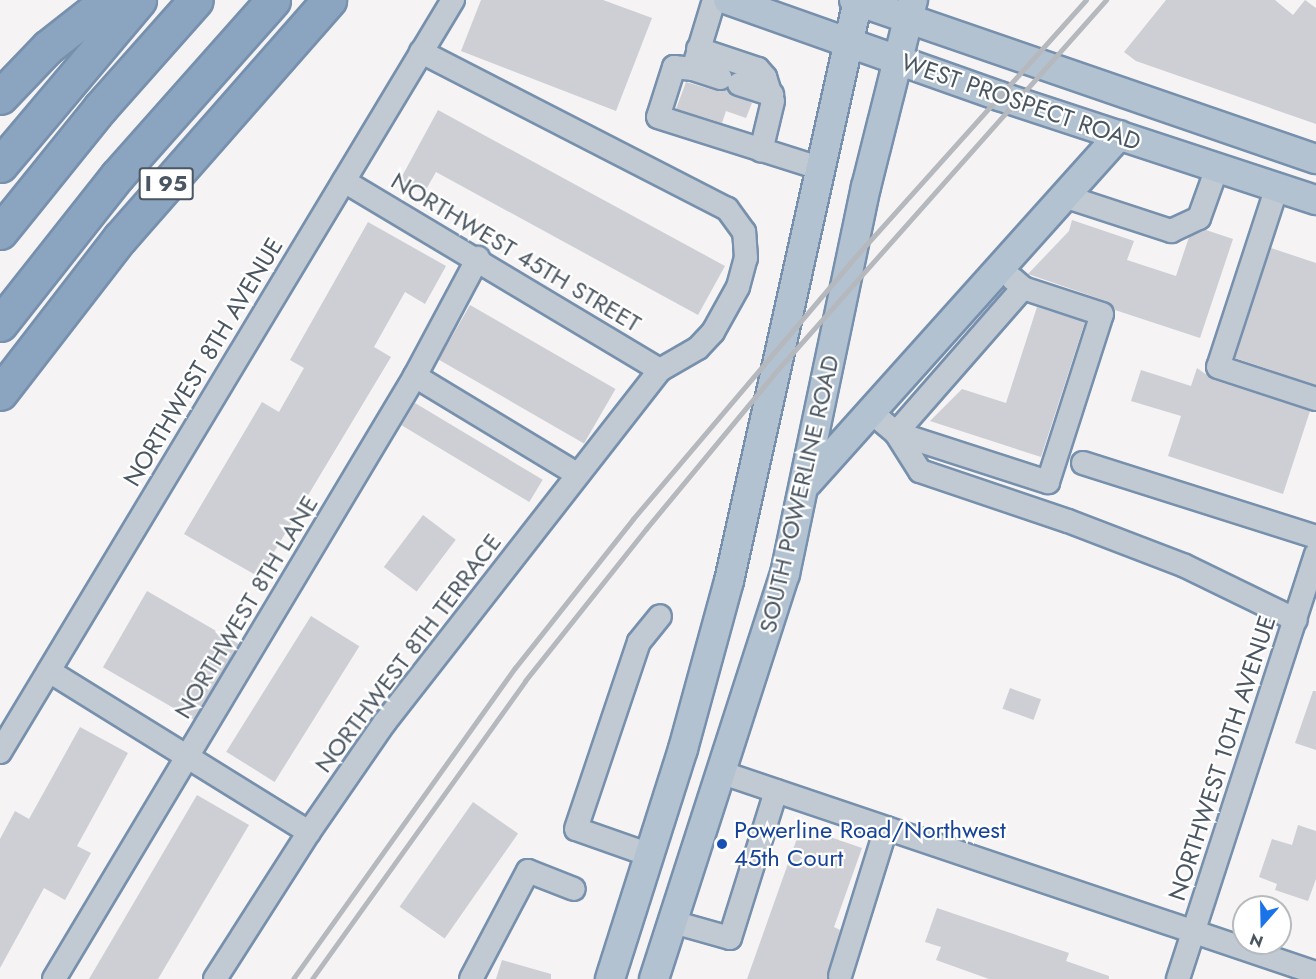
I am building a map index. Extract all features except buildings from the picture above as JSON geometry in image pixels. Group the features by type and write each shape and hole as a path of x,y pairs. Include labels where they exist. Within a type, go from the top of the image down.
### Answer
{"highway":[{"path":"0,97 48,47 108,0"},
{"path":"0,165 140,0"},
{"path":"0,232 93,117 196,0"},
{"path":"0,324 117,176 273,0"},
{"name":"I 95","path":"6,384 120,238 328,0"},
{"path":"0,407 6,384"}],"main road":[{"name":"WEST PROSPECT ROAD","path":"728,0 897,60 1316,200"},
{"name":"WEST PROSPECT ROAD","path":"856,0 910,9 1316,159"},
{"name":"SOUTH POWERLINE ROAD","path":"610,979 650,855 729,581 856,0"},
{"name":"SOUTH POWERLINE ROAD","path":"654,979 775,609 807,484 866,187 910,9"},
{"path":"807,484 1119,135"}],"street":[{"name":"NORTHWEST 8TH AVENUE","path":"0,752 453,0"},
{"path":"695,59 714,0"},
{"path":"422,52 727,209 738,220 744,232 746,258 726,312 698,348 660,370"},
{"path":"695,59 730,81 772,95"},
{"path":"761,151 772,95 758,69 695,59 674,67 658,117 761,151 819,168"},
{"path":"1064,196 1171,231 1199,218 1217,168"},
{"name":"NORTHWEST 45TH STREET","path":"344,181 478,258 660,370"},
{"path":"1277,187 1218,367 1316,399"},
{"name":"NORTHWEST 8TH LANE","path":"54,979 415,376 478,258"},
{"path":"896,433 1048,482 1102,314 1023,288 1000,267"},
{"path":"896,433 1023,288"},
{"name":"NORTHWEST 8TH TERRACE","path":"215,979 309,832 385,722 660,370"},
{"path":"415,376 577,474"},
{"path":"871,412 896,433 920,471 1068,520 1304,613"},
{"path":"1083,463 1316,537"},
{"name":"NORTHWEST 10TH AVENUE","path":"1178,979 1304,613 1316,554"},
{"path":"650,855 576,829 639,642 660,616"},
{"path":"49,670 187,759 309,832"},
{"path":"723,773 1316,973"},
{"path":"673,922 730,938 776,791"},
{"path":"840,976 886,828"},
{"path":"471,979 528,871 574,889"}],"railway":[{"path":"293,979 515,668 633,519 850,263 1086,0"},
{"path":"312,979 525,681 646,529 774,374 1106,0"}],"place":[{"name":"Powerline Road/Northwest 45th Court","path":"722,844"}]}
